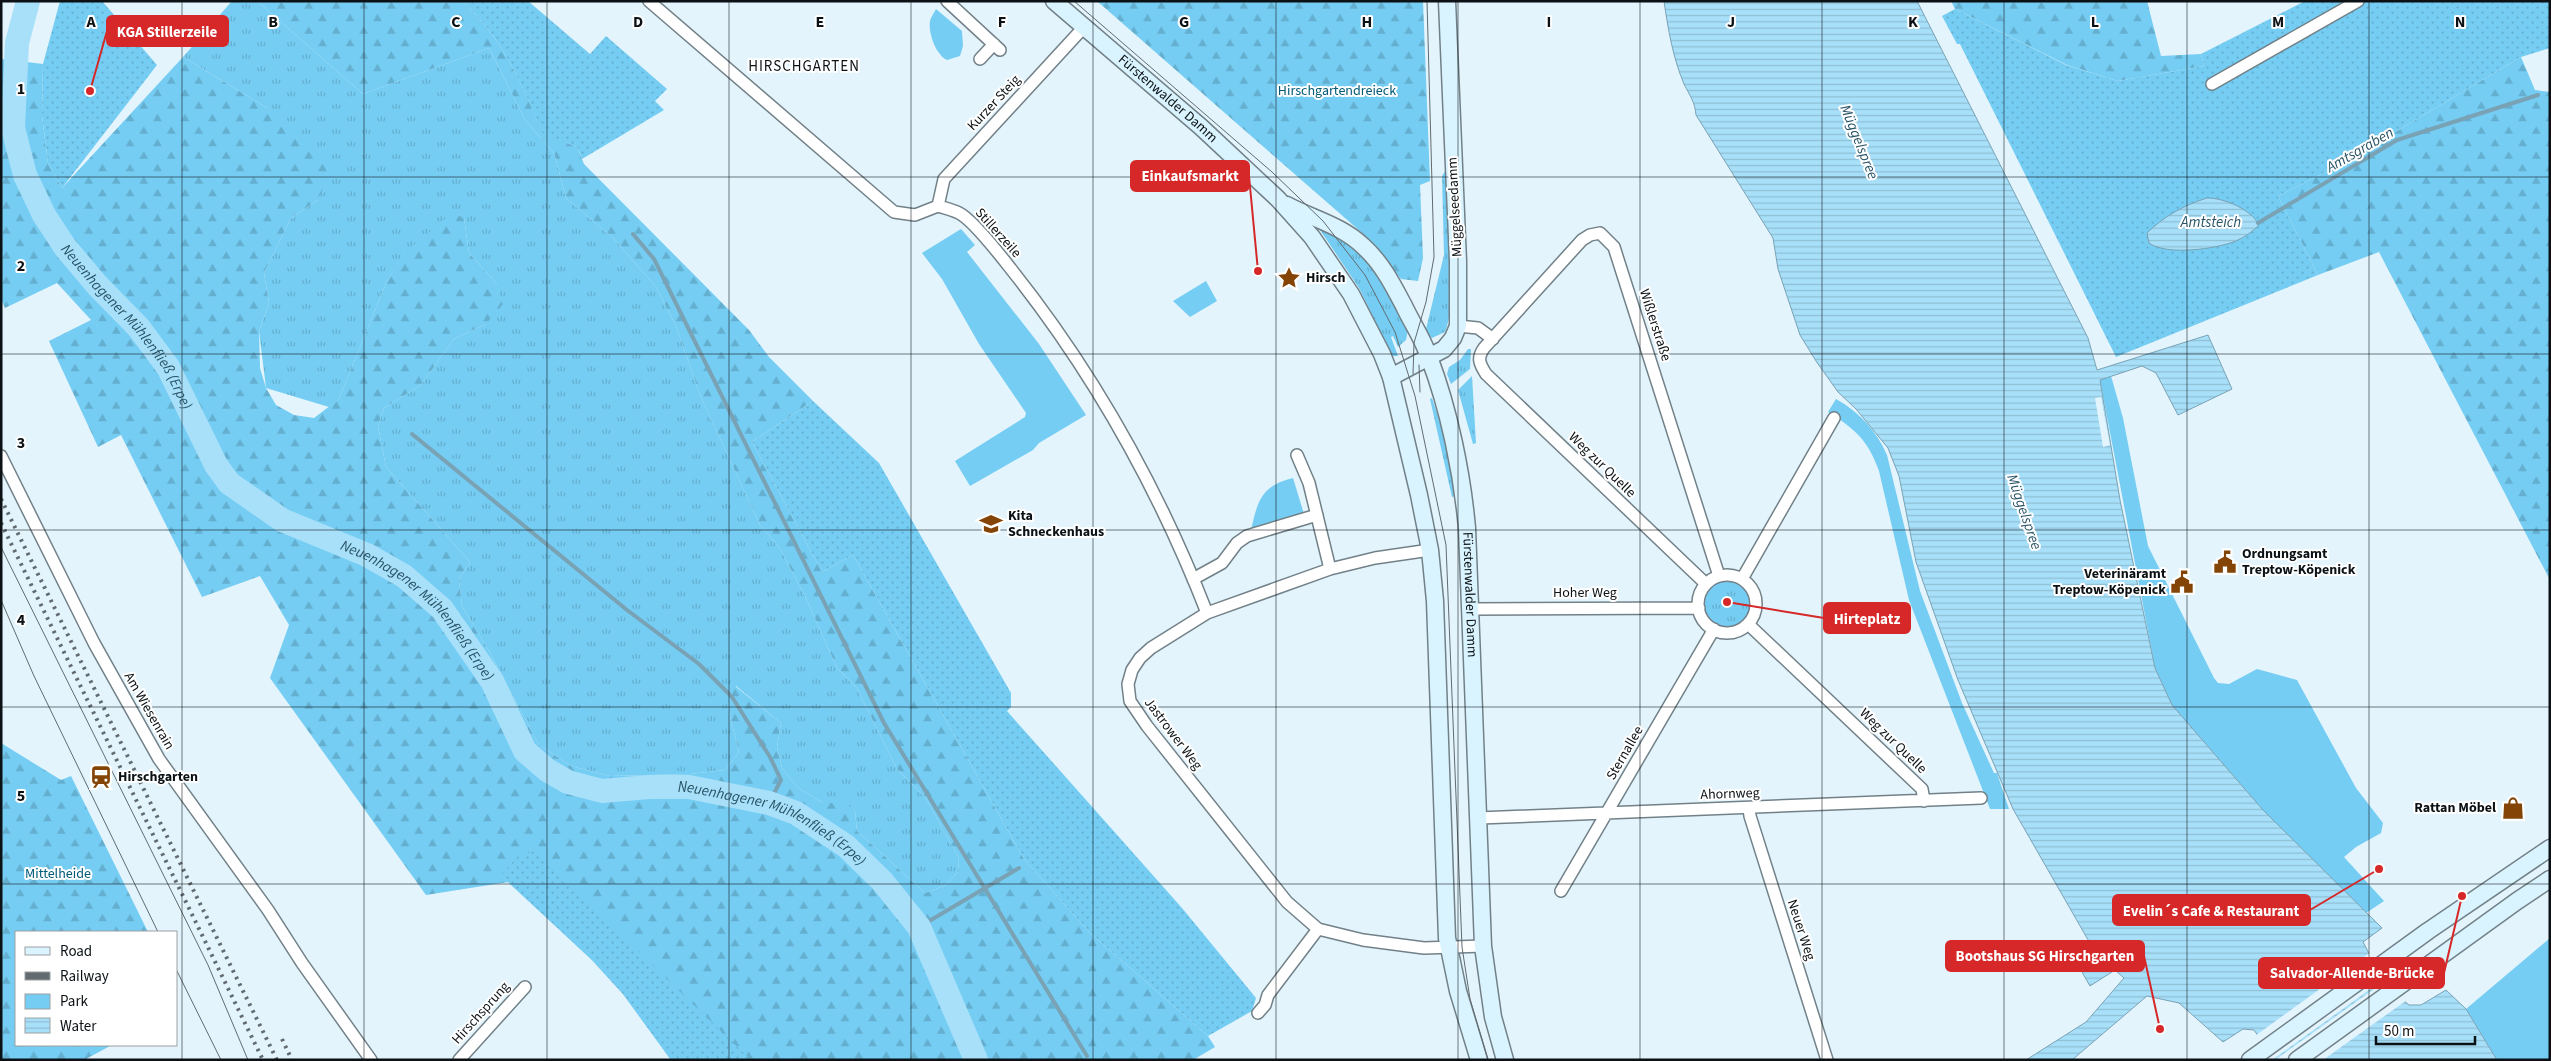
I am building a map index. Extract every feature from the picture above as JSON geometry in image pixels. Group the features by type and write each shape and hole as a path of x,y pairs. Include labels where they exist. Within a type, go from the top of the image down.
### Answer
{"main road":[{"name":"Fürstenwalder Damm","path":"1054,1 1201,127 1278,200 1312,237 1352,294 1368,324 1391,377 1430,550 1435,601 1448,948 1468,1026 1479,1060"},
{"name":"Müggelseedamm","path":"1447,1 1458,261 1458,326"},
{"name":"Fürstenwalder Damm","path":"1278,200 1337,227 1368,251 1390,280 1429,357 1461,475 1467,528 1471,609 1483,946 1493,1017 1506,1060"},
{"path":"1391,377 1449,344 1458,326"},
{"path":"2250,1060 2428,931 2550,848"},
{"path":"2297,1060 2550,879"}],"street":[{"path":"648,1 894,212 914,215 938,206"},
{"path":"947,1 997,47 980,59"},
{"path":"2212,84 2358,1"},
{"name":"Kurzer Steig","path":"938,206 944,179 1084,27"},
{"name":"Stillerzeile","path":"938,206 961,214 992,246 1035,299 1079,364 1125,440 1171,527 1207,613"},
{"name":"Wißlerstraße","path":"1480,365 1480,354 1582,240 1590,235 1600,233 1608,239 1614,248 1719,576"},
{"path":"1458,326 1478,328 1493,339"},
{"name":"Weg zur Quelle","path":"1480,365 1486,374 1706,584"},
{"path":"1742,579 1834,418"},
{"path":"1297,455 1309,484 1330,569"},
{"name":"Am Wiesenrain","path":"1,456 94,642 159,759 268,910 302,963 371,1060"},
{"path":"1193,579 1222,563 1237,543 1247,536 1304,518 1318,516"},
{"name":"Jastrower Weg","path":"1430,550 1375,558 1330,569 1207,613 1151,648 1140,658 1132,670 1128,684 1130,701 1147,726 1287,902 1318,929 1380,943 1424,948 1483,946"},
{"path":"1719,576 1735,576 1742,579 1754,592 1756,600 1756,609 1748,624 1736,632 1728,633 1714,629 1704,620 1699,608 1700,595 1706,584 1719,576"},
{"name":"Hoher Weg","path":"1471,609 1699,608"},
{"name":"Weg zur Quelle","path":"1748,624 1922,789 1924,801"},
{"name":"Sternallee","path":"1561,891 1714,629"},
{"name":"Ahornweg","path":"1479,818 1749,809 1982,798"},
{"name":"Neuer Weg","path":"1749,809 1827,1060"},
{"path":"1258,1013 1268,995 1318,929"},
{"name":"Hirschsprung","path":"459,1060 525,987"}],"green space":[{"path":"60,1 102,1 157,65 62,188 48,163 42,116 43,64"},
{"path":"232,1 257,1 363,94 489,48 525,120 554,153 566,198 613,238 656,287 676,326 700,395 760,525 779,547 805,596 837,668 856,687 897,769 925,797 959,858 958,872 946,885 925,893 857,831 855,811 823,803 798,788 782,768 777,747 781,723 736,686 728,708 739,752 725,770 690,774 610,776 571,766 539,745 489,651 462,606 459,579 470,562 386,467 378,426 384,408 421,385 454,339 486,324 497,284 469,253 464,218 403,255 386,283 339,399 329,407 266,388 259,331 269,303 264,273 291,218 318,200 267,108 183,57"},
{"path":"257,1 461,1 488,29 510,62 543,133 577,147 584,164 749,330 769,357 813,401 752,442 822,572 853,555 1024,859 1090,933 1208,1036 1215,1047 1193,1060 671,1060 623,994 592,960 508,882 426,895 270,678 289,625 260,576 202,597 121,435 98,447 49,341 91,320 57,283 5,308 1,299 1,59 43,64 42,116 48,163 62,188 183,57 267,108 327,161 326,182 318,200 291,218 264,273 269,303 259,331 260,368 266,388 276,405 294,415 314,418 339,399 386,283 403,254 452,213 464,218 469,253 497,284 503,304 486,324 454,339 421,385 384,408 378,426 386,467 470,562 459,579 462,606 489,651 539,745 571,766 610,776 690,774 725,770 739,752 728,708 735,686 781,723 777,747 782,768 798,788 823,803 845,803 855,811 857,831 925,893 946,885 958,872 959,858 925,797 897,769 856,687 837,668 805,596 779,547 760,525 700,395 676,326 656,287 613,238 566,198 554,153 525,120 489,48 363,94"},
{"path":"461,1 528,1 590,54 606,36 667,89 655,101 664,110 582,159 577,147 543,134 510,62 488,29"},
{"name":"Hirschgartendreieck","path":"1097,1 1423,1 1430,181 1420,185 1423,258 1418,281 1401,279 1361,232"},
{"path":"1951,1 2147,1 2161,56 2201,54 2204,66 2118,81 2067,65 1955,9"},
{"path":"2305,1 2550,1 2550,48 2521,57 2343,163 2278,196 2318,275 2116,357 1960,44 1957,44 1942,16 1955,9 2066,65 2118,81 2204,66 2201,54"},
{"path":"936,9 962,31 963,46 960,56 947,60 936,49 930,20"},
{"path":"2521,57 2535,90 2550,92 2550,580 2379,252 2318,275 2278,196 2343,163"},
{"path":"1447,168 1452,252 1451,298 1445,332 1432,338 1425,333 1444,255 1442,176"},
{"path":"1316,224 1354,242 1373,262 1409,325 1406,340 1398,347 1393,336 1391,337 1398,356 1392,356 1359,288"},
{"path":"961,229 975,245 967,252 1039,344 1086,415 1039,443 1033,450 970,486 955,461 1025,417 1026,413 979,344 942,279 922,253"},
{"path":"1206,281 1217,301 1190,317 1173,301"},
{"path":"1468,349 1471,349 1470,369 1451,384 1447,374 1449,367 1460,360"},
{"path":"1472,376 1476,443 1473,444 1458,390"},
{"path":"2111,376 2123,418 2148,546 2214,678 2218,683 2229,684 2257,669 2297,680 2356,788 2383,823 2381,833 2356,847 2344,857 2384,901 2366,913 2263,810 2172,705 2155,668 2100,380"},
{"path":"1432,398 1449,450 1458,495 1452,497 1430,399"},
{"path":"1836,399 1866,422 1878,438 1887,455 1920,591 1962,703 1994,773 1997,773 2009,809 1990,809 1909,600 1875,460 1860,436 1828,412"},
{"path":"813,401 879,463 1011,693 1011,707 1007,711 1182,908 1256,998 1252,1011 1208,1036 1090,933 1024,859 853,555 822,572 752,442"},
{"path":"1293,478 1304,514 1251,530 1259,502 1267,490 1282,481"},
{"path":"1727,581 1740,585 1746,591 1750,604 1746,617 1740,623 1727,627 1714,623 1708,617 1704,604 1708,591 1714,585"},
{"name":"Mittelheide","path":"1,743 61,780 71,776 148,931 15,931 15,1046 110,1046 84,1060 1,1060"},
{"path":"534,851 751,1060 671,1060 623,994 592,960 508,882 494,883 517,857"},
{"path":"2550,938 2550,1060 2497,1060 2466,1009"}],"water":[{"name":"Müggelspree","path":"1664,1 1917,1 2088,338 2097,370 2208,335 2232,389 2178,415 2156,373 2142,366 2100,380 2120,500 2155,668 2172,705 2263,810 2382,928 2363,942 2371,957 2362,964 2381,976 2390,990 2394,1006 2403,1000 2409,1005 2421,1005 2446,990 2466,1009 2497,1060 2275,1060 2254,1030 2243,1029 2223,1042 2179,1003 2147,996 2072,1060 2026,1060 2086,1022 2124,978 2115,970 2090,986 2078,965 2095,952 2013,809 1958,680 1916,562 1899,476 1888,448 1856,409 1838,392 1800,335 1778,269 1773,238 1696,115 1674,54"},
{"name":"Amtsteich","path":"2207,198 2229,202 2244,209 2259,225 2236,241 2204,249 2167,249 2149,243 2147,233 2160,222 2182,208"}],"pier":[{"path":"2101,397 2110,445 2103,447 2095,398"},
{"path":"2371,952 2373,958 2365,964 2374,977 2383,973 2387,977 2272,1060 2255,1036"},
{"path":"2388,979 2391,982 2385,989 2395,1002 2403,997 2407,1000 2323,1060 2275,1060"}],"waterway":[{"name":"Neuenhagener Mühlenfließ (Erpe)","path":"28,1 17,43 13,128 25,175 44,215 65,247 97,285 139,328 168,367 216,465 229,483 282,520 367,555 404,576 442,609 492,681 525,751 547,770 568,782 602,791 649,787 689,787 769,803 796,813 846,846 882,881 919,927 976,1060"},
{"name":"Amtsgraben","path":"2258,223 2397,140 2538,95"},
{"path":"633,234 654,259 884,723 1087,1056"},
{"path":"412,434 627,610 699,664 732,697 770,757 781,780 769,803"},
{"path":"919,927 1019,868"}],"tram line":[{"path":"1074,1 1272,172 1323,221 1365,275 1395,332 1415,396 1446,545 1462,947 1470,999 1488,1060"},
{"path":"1413,374 1414,343 1426,302 1434,257 1427,1"},
{"path":"1419,365 1420,392"},
{"path":"1,547 208,965 248,1060"},
{"path":"1,600 34,676 158,931"},
{"path":"178,973 221,1060"}],"railway":[{"path":"1,499 277,1060"},
{"path":"1,523 263,1060"},
{"path":"282,1039 292,1060"}],"place":[{"name":"KGA Stillerzeile","path":"90,91"},
{"name":"Einkaufsmarkt","path":"1258,271"},
{"name":"Hirsch","path":"1289,278"},
{"name":"Kita Schneckenhaus","path":"991,524"},
{"name":"Ordnungsamt Treptow-Köpenick","path":"2225,562"},
{"name":"Veterinäramt Treptow-Köpenick","path":"2182,582"},
{"name":"Hirteplatz","path":"1727,602"},
{"name":"Hirschgarten","path":"101,777"},
{"name":"Rattan Möbel","path":"2513,808"},
{"name":"Evelin´s Cafe & Restaurant","path":"2379,869"},
{"name":"Salvador-Allende-Brücke","path":"2462,896"},
{"name":"Bootshaus SG Hirschgarten","path":"2160,1029"}],"district":[{"name":"HIRSCHGARTEN","path":"804,66"}]}
